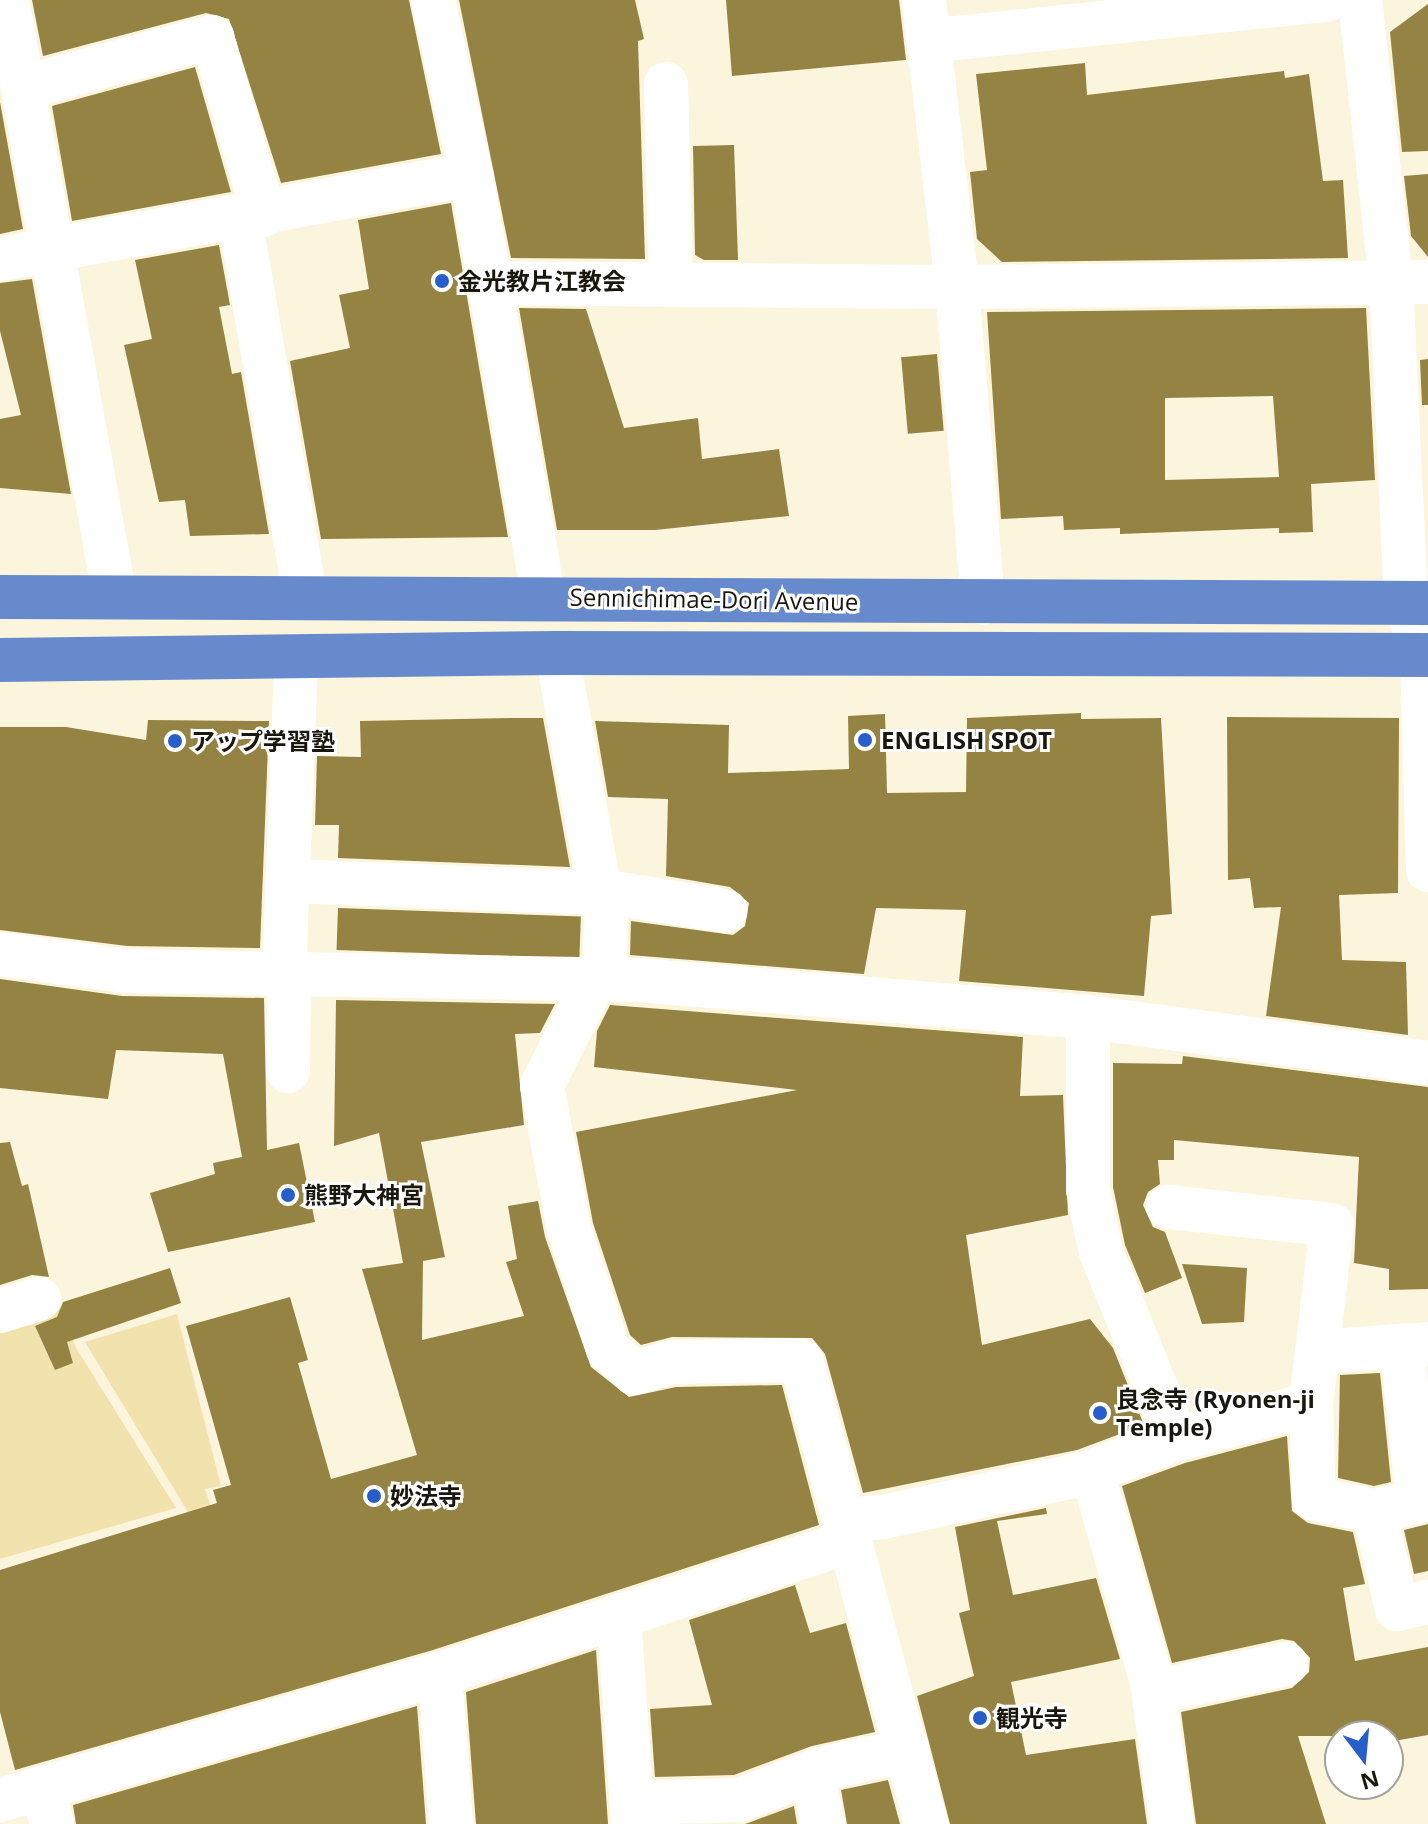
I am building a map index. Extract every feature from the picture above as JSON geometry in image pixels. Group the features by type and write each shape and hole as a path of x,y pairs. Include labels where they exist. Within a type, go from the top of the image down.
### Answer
{"highway":[{"name":"Sennichimae-Dori Avenue","path":"0,597 114,593 983,603 1417,603"},
{"path":"0,660 557,653 1425,655"}],"street":[{"path":"7,0 114,593"},
{"path":"433,0 471,174 486,283 539,548 543,596"},
{"path":"983,603 957,287 926,21 1328,0"},
{"path":"1360,0 1409,282 1417,603 1425,655 1428,870"},
{"path":"25,87 212,37 252,217 305,594"},
{"path":"666,84 671,284"},
{"path":"0,259 252,217 471,174"},
{"path":"486,283 957,287 1409,282"},
{"path":"557,653 604,893 599,979 542,1086 569,1229 608,1349 634,1373 672,1362 801,1360 926,1824"},
{"path":"288,1071 287,975 296,656"},
{"path":"289,881 604,893 725,911"},
{"path":"0,954 125,971 599,979 1088,1017 1428,1063"},
{"path":"1088,1017 1088,1190 1098,1236 1177,1439"},
{"path":"1168,1207 1332,1225 1317,1352 1311,1404 1314,1499 1374,1511 1418,1502 1415,1345 1317,1352"},
{"path":"20,1795 440,1674 619,1615 883,1517 1092,1471 1177,1439 1311,1404"},
{"path":"1092,1471 1154,1692 1172,1824"},
{"path":"1374,1511 1397,1609 1428,1602"},
{"path":"619,1615 632,1813 739,1800 812,1772 908,1750"},
{"path":"1154,1692 1286,1664"},
{"path":"440,1674 451,1824"},
{"path":"812,1772 823,1824"}],"shaded area":[{"path":"62,1307 75,1346 176,1508 0,1559 0,1327"},
{"path":"177,1314 221,1486 205,1489 219,1531 203,1537 85,1342"}],"building":[{"path":"32,0 409,0 441,154 281,183 229,19 206,13 43,56"},
{"path":"459,0 635,0 644,39 638,41 645,259 511,258"},
{"path":"726,0 899,0 906,60 732,76"},
{"path":"1428,4 1428,151 1402,152 1390,32"},
{"path":"1085,63 1087,95 1284,71 1285,78 1309,74 1323,181 1343,180 1348,258 1002,262 977,239 970,172 987,170 976,74"},
{"path":"195,67 231,192 72,221 52,106"},
{"path":"0,102 23,229 0,234"},
{"path":"734,145 738,260 704,260 695,255 693,146"},
{"path":"1428,174 1428,257 1411,236 1404,176"},
{"path":"451,203 508,537 321,539 290,361 350,348 339,295 369,289 358,220"},
{"path":"219,245 230,305 219,307 232,374 241,372 269,534 190,536 185,500 159,502 124,345 152,339 135,260"},
{"path":"32,279 71,494 0,488 0,419 21,415 0,331 0,283"},
{"path":"519,308 586,309 624,428 698,418 702,459 779,449 789,516 655,530 557,530"},
{"path":"1366,308 1375,480 1311,484 1313,532 1279,533 1279,528 1120,534 1120,528 1064,530 1063,516 1001,519 987,312","holes":["1273,396 1279,477 1165,480 1165,398"]},
{"path":"937,354 944,431 908,434 901,357"},
{"path":"1428,359 1428,405 1422,405 1420,360"},
{"path":"1081,713 1081,719 1161,718 1172,914 1151,916 1144,996 959,981 966,910 876,908 864,974 630,955 631,921 733,935 745,926 749,903 730,887 666,876 668,799 608,797 595,721 729,725 728,773 849,769 848,716 885,714 887,793 966,792 967,718"},
{"path":"1227,717 1399,718 1398,893 1339,895 1342,960 1406,962 1408,1035 1266,1016 1281,907 1254,908 1250,878 1228,880"},
{"path":"543,718 570,867 338,858 339,825 315,825 317,756 361,757 360,721"},
{"path":"148,720 269,721 260,948 127,946 0,930 0,727 66,727 146,740"},
{"path":"338,908 581,916 579,958 337,950"},
{"path":"0,979 122,996 264,998 267,1150 299,1143 315,1222 168,1252 150,1193 215,1174 213,1163 242,1157 223,1054 116,1050 108,1099 0,1088"},
{"path":"336,1000 555,1004 540,1033 515,1034 524,1125 421,1142 445,1257 423,1261 422,1340 524,1316 506,1262 517,1259 508,1206 538,1201 545,1237 591,1367 629,1397 676,1387 782,1385 819,1525 433,1650 15,1770 0,1712 0,1570 217,1503 213,1490 231,1485 186,1326 290,1297 308,1360 298,1363 331,1479 417,1455 362,1269 403,1263 379,1133 334,1146"},
{"path":"610,1005 1023,1037 1020,1096 1063,1095 1068,1215 966,1235 982,1345 1090,1319 1113,1348 1144,1425 1077,1450 863,1493 825,1354 812,1338 672,1337 641,1345 630,1335 593,1223 576,1132 797,1090 594,1067 597,1031"},
{"path":"1183,1056 1428,1087 1428,1289 1389,1290 1389,1269 1354,1263 1359,1157 1174,1140 1174,1160 1158,1160 1160,1184 1148,1192 1143,1205 1153,1227 1165,1232 1182,1278 1145,1293 1125,1245 1113,1187 1113,1063 1182,1064"},
{"path":"10,1142 22,1186 28,1184 49,1277 32,1275 0,1285 0,1143"},
{"path":"1182,1264 1247,1268 1244,1322 1202,1324"},
{"path":"170,1268 181,1303 67,1342 73,1363 55,1370 35,1326 57,1317 63,1302"},
{"path":"1380,1373 1391,1482 1374,1486 1338,1478 1340,1375"},
{"path":"1287,1436 1292,1511 1308,1523 1353,1532 1365,1584 1343,1588 1355,1661 1428,1647 1428,1735 1404,1739 1404,1720 1324,1720 1324,1736 1298,1736 1326,1824 1196,1824 1181,1712 1292,1688 1309,1672 1310,1658 1294,1641 1282,1639 1172,1663 1122,1486 1185,1463"},
{"path":"1046,1508 1047,1514 997,1521 1013,1595 1096,1578 1120,1659 1011,1682 1026,1755 1135,1739 1147,1824 950,1824 917,1696 974,1676 959,1613 970,1610 955,1527"},
{"path":"1428,1524 1428,1571 1414,1574 1404,1530"},
{"path":"795,1585 810,1633 846,1623 875,1732 812,1746 734,1775 655,1777 650,1709 712,1705 689,1620"},
{"path":"596,1650 608,1824 476,1824 466,1692"},
{"path":"417,1706 426,1824 76,1824 73,1805"},
{"path":"888,1780 900,1824 847,1824 841,1790"},
{"path":"794,1806 797,1824 745,1824 748,1823"}],"place":[{"name":"金光教片江教会","path":"442,281"},
{"name":"ENGLISH SPOT","path":"865,740"},
{"name":"アップ学習塾","path":"175,741"},
{"name":"熊野大神宮","path":"288,1195"},
{"name":"良念寺 (Ryonen-ji Temple)","path":"1100,1413"},
{"name":"妙法寺","path":"374,1496"},
{"name":"観光寺","path":"980,1718"}]}
